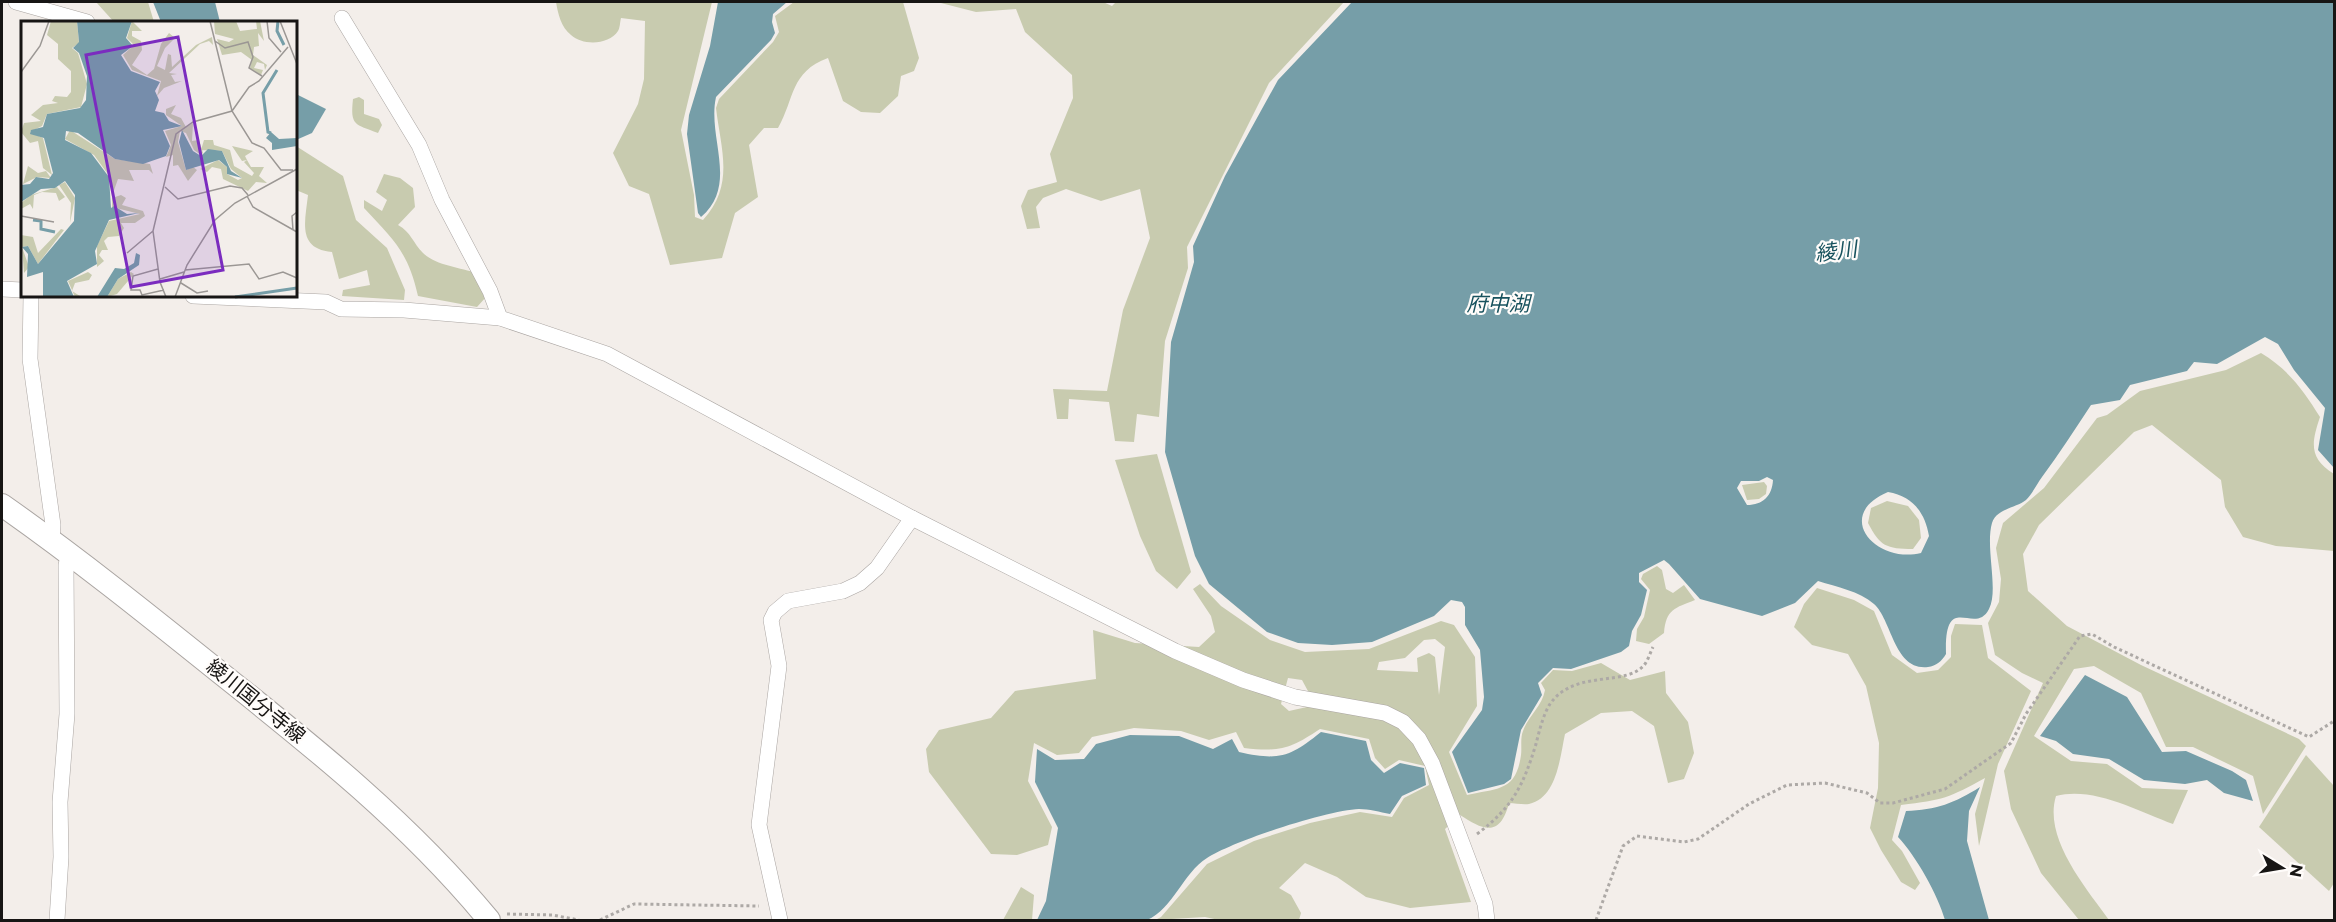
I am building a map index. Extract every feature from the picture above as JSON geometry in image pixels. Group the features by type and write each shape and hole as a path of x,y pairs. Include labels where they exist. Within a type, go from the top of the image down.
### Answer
{"main road":[{"name":"綾川国分寺線","path":"2,505 60,546 329,759 412,836 488,920"}],"street":[{"path":"16,2 83,21"},
{"path":"342,18 419,145 442,200 490,291 500,318"},
{"path":"2,289 21,290"},
{"path":"31,297 30,359 53,525 66,565 67,714 60,802 61,857 57,921"},
{"path":"216,297 326,302 341,309 404,310 500,318 607,354 912,518 1175,651 1243,680 1295,697 1385,713 1403,722 1419,739 1432,763 1485,904 1487,921"},
{"path":"778,914 759,825 779,666 776,636 771,620 775,612 788,601 843,591 860,584 877,568 912,518"}],"path":[{"path":"1596,921 1623,846 1637,836 1684,842 1698,839 1749,804 1787,785 1825,783 1867,793 1881,803 1893,803 1945,789 2011,742 2026,714 2080,636 2092,634 2114,647 2309,737 2334,721"},
{"path":"1461,838 1477,834 1499,818 1516,797 1526,776 1550,705 1569,687 1590,680 1629,675 1644,666 1653,647"},
{"path":"600,921 634,904 778,914"},
{"path":"488,920 512,913 552,915 579,921"}],"green space":[{"path":"96,2 148,2 154,21 113,21"},
{"path":"556,2 712,2 681,130 694,195 695,217 703,220 713,207 722,180 723,153 716,108 719,99 773,42 779,32 775,16 794,2 903,2 919,58 914,71 901,76 898,96 880,113 861,112 843,101 828,58 807,71 795,87 778,128 764,128 749,145 758,197 735,213 722,258 670,265 649,194 629,186 613,153 638,104 644,79 645,21 621,18 618,31 609,39 596,42 582,41 571,35 562,24"},
{"path":"937,2 1103,2 1112,6 1116,2 1344,2 1269,83 1187,247 1188,268 1165,341 1159,417 1137,414 1134,442 1115,441 1109,402 1069,399 1068,419 1057,419 1053,389 1107,391 1123,310 1150,238 1140,189 1101,201 1066,189 1043,198 1036,207 1040,228 1027,229 1021,206 1028,190 1057,182 1050,154 1073,98 1072,75 1025,32 1016,9 976,12"},
{"path":"359,97 364,100 364,114 379,119 382,125 378,133 356,123 352,114 353,99"},
{"path":"297,147 343,176 356,220 387,248 405,290 404,300 342,296 343,290 370,285 367,270 339,279 332,252 313,246 308,240 305,224 308,195 297,190"},
{"path":"384,174 400,178 413,188 415,207 398,225 406,231 423,253 441,263 477,273 486,297 477,307 418,296 410,268 404,257 384,229 364,208 364,200 382,211 387,200 376,192"},
{"path":"2261,353 2295,381 2320,417 2314,450 2320,462 2334,474 2334,551 2276,546 2243,537 2225,507 2221,480 2152,425 2134,432 2039,525 2023,554 2028,591 2067,626 2141,665 2299,739 2306,746 2263,814 2253,776 2193,747 2166,747 2141,693 2094,666 2074,669 2034,736 2071,761 2107,764 2142,788 2188,790 2173,824 2100,797 2085,794 2056,796 2054,812 2061,845 2079,878 2109,920 2079,920 2041,873 2011,809 2004,771 2043,683 2022,673 1995,655 1988,623 1999,602 2001,579 1996,548 2003,523 2044,488 2097,418 2107,415 2140,391 2226,370"},
{"path":"1157,454 1191,572 1177,589 1156,571 1140,536 1115,460"},
{"path":"1764,482 1767,486 1766,494 1759,499 1747,500 1742,485"},
{"path":"1887,501 1908,506 1919,520 1921,538 1913,549 1885,545 1876,537 1868,523 1871,508"},
{"path":"1657,566 1662,570 1666,589 1673,593 1684,585 1695,600 1673,610 1667,619 1664,633 1649,644 1636,641 1637,629 1644,617 1650,590 1641,579 1643,574"},
{"path":"1200,584 1221,606 1270,640 1305,652 1369,649 1441,621 1454,625 1475,657 1477,706 1449,752 1467,795 1496,789 1510,782 1515,776 1521,755 1523,731 1543,696 1545,690 1541,683 1553,670 1572,671 1601,663 1630,680 1665,671 1666,693 1688,722 1694,753 1684,779 1668,783 1654,726 1632,711 1601,713 1565,734 1556,775 1546,794 1529,804 1509,803 1501,822 1496,826 1483,827 1460,815 1445,829 1471,902 1410,908 1366,897 1337,877 1305,863 1279,888 1291,895 1301,913 1299,920 1219,920 1205,917 1155,920 1161,917 1207,864 1254,841 1310,823 1360,812 1392,817 1404,798 1429,785 1425,766 1399,760 1385,769 1375,758 1369,739 1320,729 1292,745 1267,750 1244,748 1236,732 1209,740 1181,731 1134,728 1092,737 1079,753 1057,755 1034,743 1028,781 1052,827 1048,845 1017,855 991,854 929,772 926,749 939,730 991,718 1015,691 1096,679 1093,630 1135,643 1199,647 1215,632 1211,616 1193,589","holes":["1435,639 1445,647 1439,695 1435,657 1429,653 1417,658 1418,672 1377,670 1379,662 1405,658 1424,640","1288,678 1302,680 1309,693 1307,707 1289,711 1281,704"]},
{"path":"1817,588 1854,600 1874,611 1892,655 1917,673 1938,670 1951,657 1951,636 1955,624 1982,625 1988,658 2031,691 1998,764 1979,846 1975,814 1985,778 1945,797 1901,805 1892,840 1902,851 1920,883 1915,890 1901,882 1870,828 1878,788 1879,743 1866,686 1848,654 1812,645 1794,627 1804,604"},
{"path":"2306,755 2334,786 2334,883 2329,891 2259,827"},
{"path":"1021,887 1034,895 1032,920 1003,920"}],"water":[{"path":"153,2 215,2 220,21 161,21"},
{"path":"718,2 787,2 773,14 772,22 775,33 771,40 716,97 714,113 720,175 718,190 712,204 701,217 698,213 687,134 689,115 710,46"},
{"name":"府中湖","path":"1352,2 2334,2 2334,468 2318,450 2325,408 2294,370 2278,344 2265,337 2217,364 2194,362 2187,371 2130,385 2120,400 2091,405 2028,498 1994,518 1990,533 1992,601 1983,616 1976,619 1955,619 1950,623 1946,654 1941,661 1928,667 1917,666 1908,661 1895,643 1880,611 1874,604 1840,587 1818,581 1795,603 1762,616 1700,599 1664,560 1639,573 1639,582 1647,590 1641,615 1632,631 1629,646 1621,652 1571,669 1553,668 1538,683 1542,695 1521,730 1511,779 1504,784 1468,793 1452,752 1482,710 1484,697 1480,650 1465,625 1465,607 1462,602 1451,600 1434,616 1372,642 1332,645 1298,643 1267,632 1209,584 1195,556 1165,452 1171,342 1194,262 1193,246 1225,176 1278,80","holes":["1767,477 1773,480 1769,495 1758,503 1747,505 1737,488 1741,481 1759,481","1888,492 1904,497 1921,513 1929,536 1921,553 1904,554 1889,551 1876,545 1867,535 1862,524 1863,513 1872,502"]},
{"path":"297,94 326,109 312,133 297,140"},
{"path":"2085,675 2127,697 2162,752 2186,751 2232,771 2246,780 2253,801 2224,793 2207,780 2185,784 2144,780 2109,759 2073,754 2056,741 2040,736"},
{"path":"1321,732 1366,741 1371,760 1384,773 1400,763 1424,768 1426,785 1402,796 1390,814 1359,809 1326,815 1258,835 1220,851 1207,858 1191,872 1164,908 1147,920 1037,920 1046,901 1058,828 1035,782 1037,749 1055,760 1084,759 1096,744 1130,735 1179,736 1213,749 1232,739 1239,752 1274,756 1292,752"},
{"path":"1980,787 1969,811 1967,841 1989,920 1945,920 1926,876 1898,837 1906,811 1945,805"}],"water label":[{"name":"綾川","path":"1836,251"}]}
